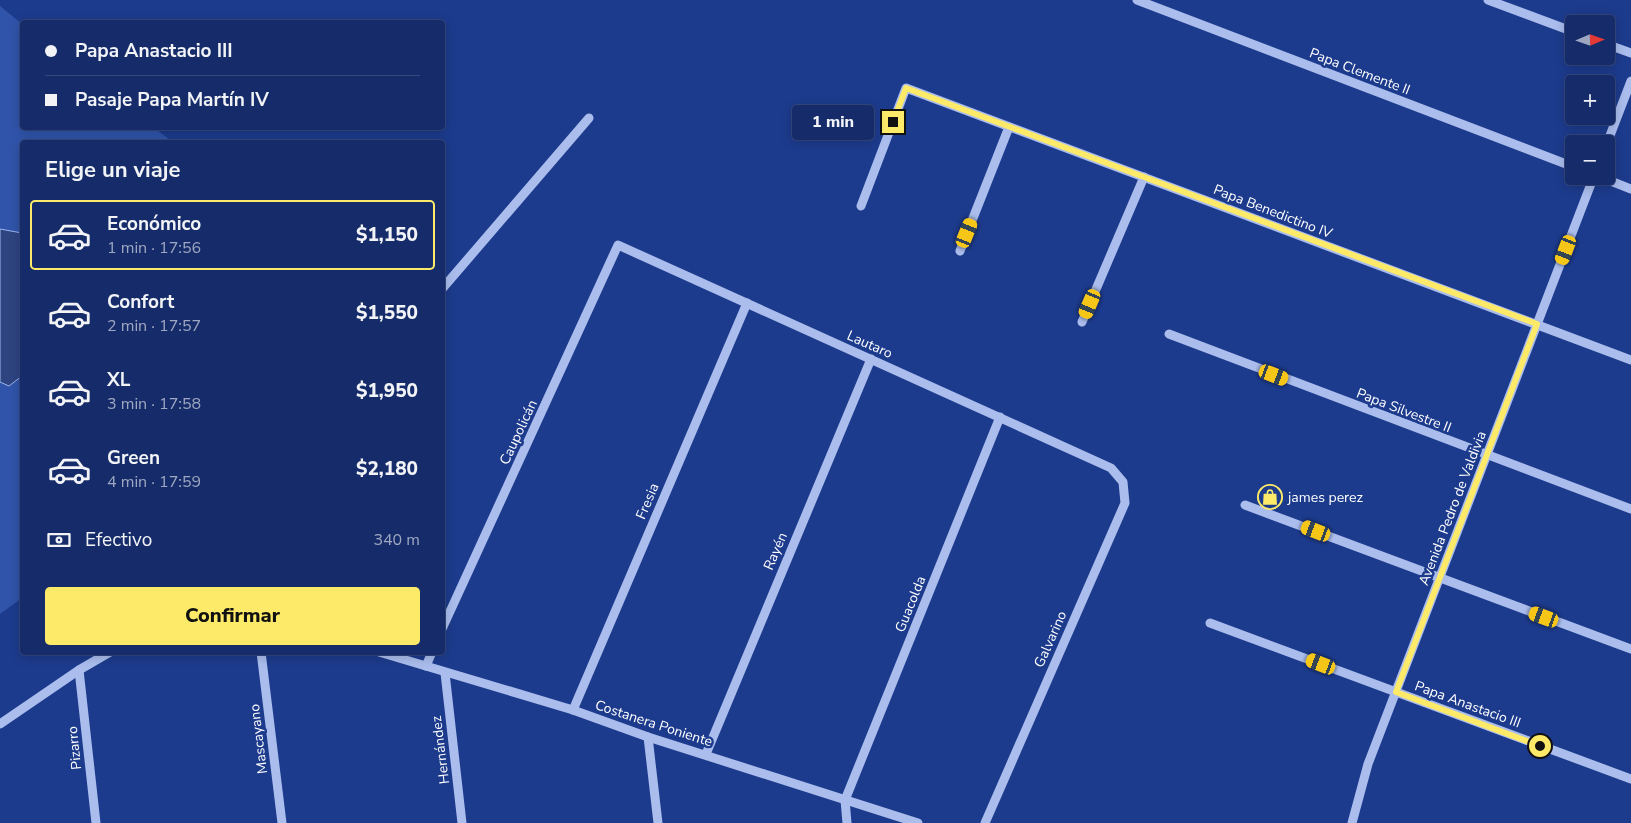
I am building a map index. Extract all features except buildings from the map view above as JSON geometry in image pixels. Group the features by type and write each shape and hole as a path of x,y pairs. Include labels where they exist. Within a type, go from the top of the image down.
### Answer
{"street":[{"name":"Papa Clemente II","path":"1137,0 1565,164"},
{"path":"1488,0 1565,29"},
{"path":"1615,47 1631,53"},
{"path":"1610,135 1631,81"},
{"name":"Papa Benedictino IV","path":"861,206 906,88 1631,360"},
{"path":"445,286 589,118"},
{"path":"960,251 1009,127"},
{"path":"1082,322 1144,178"},
{"path":"1615,183 1631,189"},
{"name":"Avenida Pedro de Valdivia","path":"1352,823 1368,764 1592,185"},
{"name":"Lautaro","path":"618,245 1111,468"},
{"name":"Caupolicán","path":"445,623 618,245"},
{"name":"Fresia","path":"573,710 747,303"},
{"name":"Papa Silvestre II","path":"1168,334 1486,456 1631,508"},
{"name":"Rayén","path":"706,754 871,359"},
{"name":"Guacolda","path":"844,800 1000,417"},
{"name":"Galvarino","path":"985,823 1125,503 1123,482 1111,468"},
{"path":"1245,505 1631,649"},
{"name":"Papa Anastacio III","path":"1210,623 1631,779"},
{"path":"0,724 79,670 105,655"},
{"name":"Mascayano","path":"261,655 282,823"},
{"name":"Costanera Poniente","path":"389,655 573,710 648,737 918,823"},
{"path":"426,666 431,655"},
{"name":"Pizarro","path":"79,670 96,823"},
{"name":"Hernández","path":"445,673 462,823"},
{"path":"648,737 658,823"},
{"path":"844,800 847,823"}],"shaded area":[{"path":"0,6 20,22 20,130 157,130 170,140 20,140 20,599 0,614"},
{"path":"0,229 20,233 20,378 9,386 0,382"}],"place":[{"name":"james perez","path":"1270,497"}],"route":[{"path":"893,122 906,88 1537,324 1396,692 1540,746"}]}
